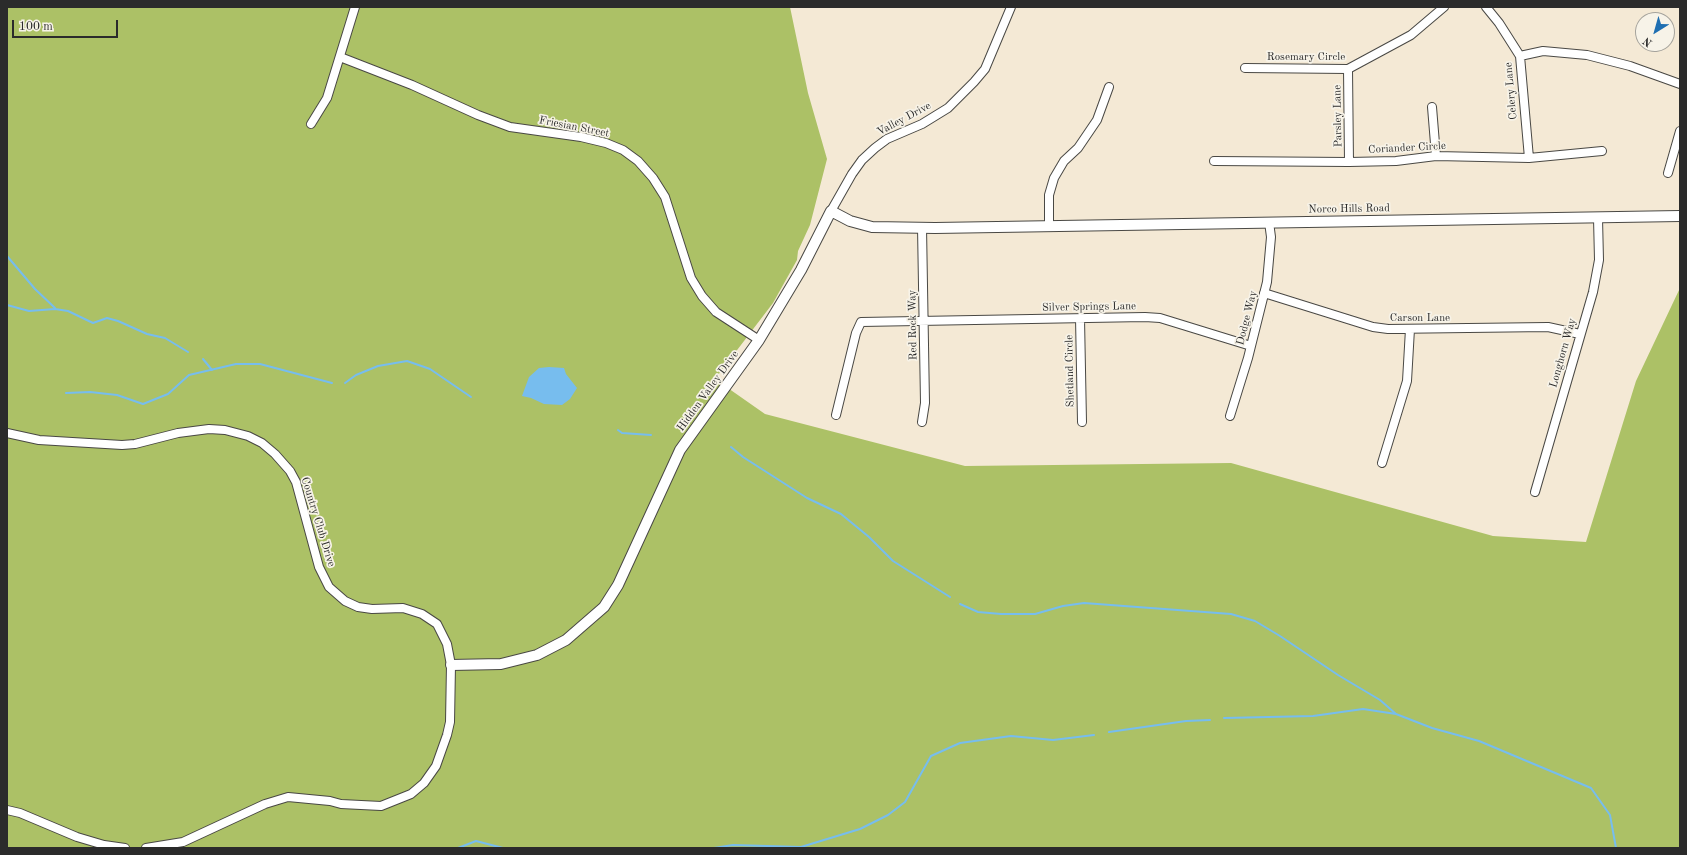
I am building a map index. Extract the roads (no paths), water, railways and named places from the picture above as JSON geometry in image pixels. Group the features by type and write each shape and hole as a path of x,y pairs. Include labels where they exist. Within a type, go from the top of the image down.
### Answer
{"street":[{"path":"311,124 327,98 355,7"},
{"name":"Valley Drive","path":"831,211 852,174 862,160 875,148 887,139 922,124 948,108 974,82 985,69 1011,7"},
{"name":"Rosemary Circle","path":"1245,68 1348,69 1411,35 1444,7"},
{"name":"Celery Lane","path":"1486,7 1499,23 1520,56 1529,158"},
{"path":"1520,56 1543,51 1587,55 1630,66 1680,84"},
{"name":"Friesian Street","path":"340,57 412,84 478,115 510,127 581,137 606,143 623,150 638,161 653,178 665,197 691,278 702,296 716,312 759,340"},
{"name":"Parsley Lane","path":"1348,69 1349,162"},
{"path":"1049,226 1049,195 1054,178 1064,161 1078,148 1097,120 1109,87"},
{"path":"1432,107 1436,156"},
{"path":"1668,173 1680,131"},
{"name":"Coriander Circle","path":"1214,161 1396,161 1436,156 1529,158 1602,151"},
{"path":"831,211 850,221 872,227 922,227"},
{"name":"Hidden Valley Drive","path":"451,665 501,664 537,655 566,640 588,623 604,607 618,585 680,450 759,340 801,270 831,211"},
{"name":"Norco Hills Road","path":"922,227 1680,216"},
{"name":"Longhorn Way","path":"1535,492 1593,292 1599,260 1598,218"},
{"name":"Dodge Way","path":"1230,416 1251,346 1264,293 1270,258 1269,222"},
{"name":"Red Rock Way","path":"922,227 925,403 922,422"},
{"name":"Carson Lane","path":"1264,293 1373,327 1388,329 1548,327 1580,334"},
{"name":"Shetland Circle","path":"1080,318 1082,422"},
{"name":"Silver Springs Lane","path":"836,415 856,333 861,322 1160,318 1251,346"},
{"path":"1382,463 1407,381 1410,329"},
{"name":"Country Club Drive","path":"7,432 27,438 122,445 135,444 178,433 209,429 225,430 248,436 262,443 275,454 290,471 296,482 318,567 329,587 345,601 358,607 372,609 403,608 422,614 437,624 447,644 451,665 450,722 444,747 436,766 424,783 411,794 381,806 341,804 330,801 288,797 265,804 183,842 146,848"},
{"path":"7,810 20,813 77,837 104,845 125,848"}],"water":[{"path":"539,368 564,368 566,374 577,388 570,399 562,405 544,404 522,396 529,377"}],"waterway":[{"path":"7,256 35,289 55,308"},
{"path":"7,305 29,311 55,309 68,311 93,323 107,318 118,321 147,334 165,338 188,352"},
{"path":"203,359 212,370"},
{"path":"345,383 356,375 378,366 407,361 430,369 471,397"},
{"path":"66,393 90,392 117,395 143,404 168,394 189,375 236,364 260,364 332,383"},
{"path":"618,430 622,433 651,435"},
{"path":"731,447 743,457 807,498 841,514 869,537 893,561 950,597"},
{"path":"960,604 978,612 1001,614 1035,614 1063,606 1084,603 1231,614 1255,621 1280,636 1338,675 1380,700 1396,714"},
{"path":"1224,718 1313,716 1363,709 1396,714 1432,728 1479,741 1591,788 1610,815 1616,848"},
{"path":"1109,732 1186,721 1210,720"},
{"path":"714,848 733,845 801,847 860,829 888,815 905,802 931,756 960,743 1011,736 1053,740 1094,735"},
{"path":"458,848 476,841 503,848"}]}
